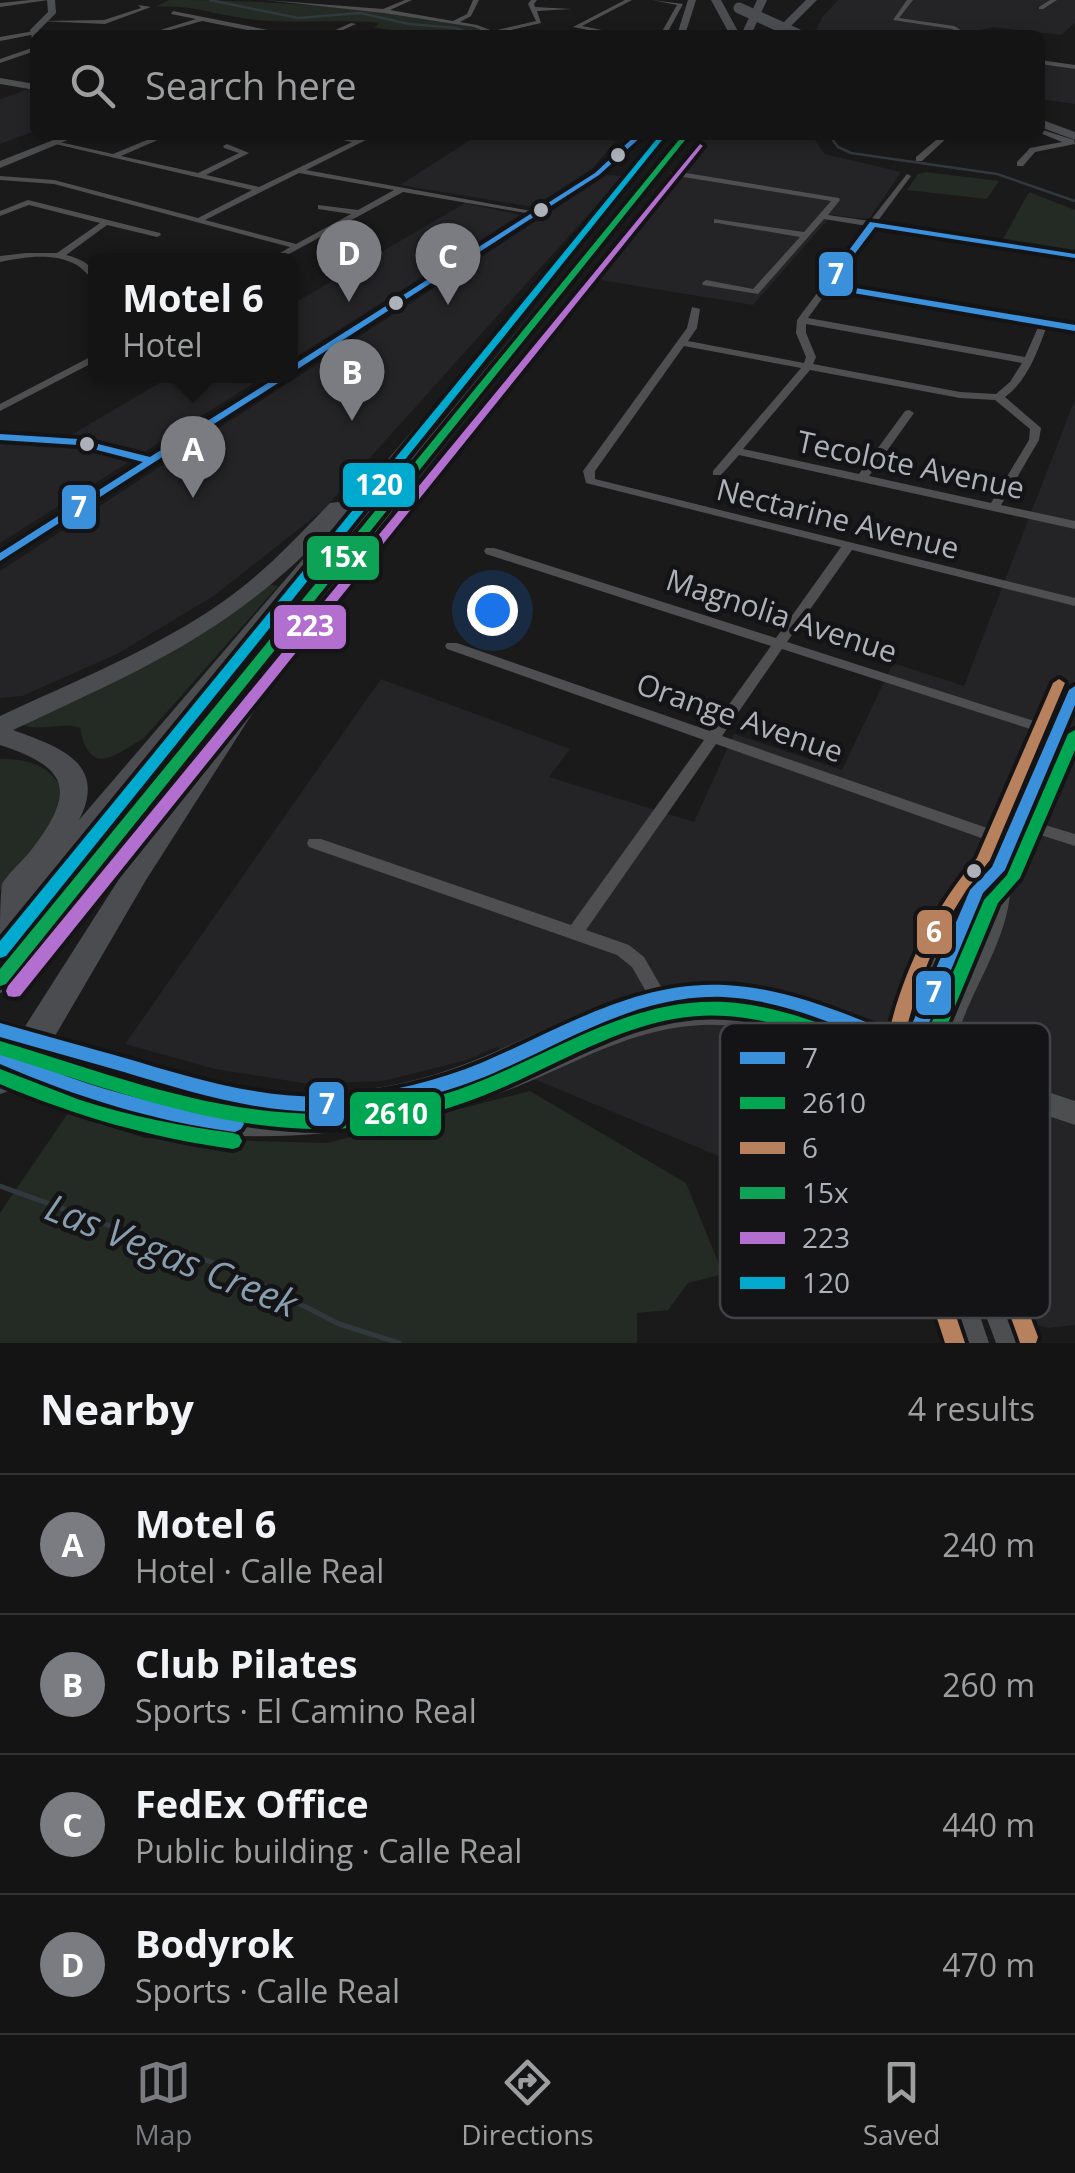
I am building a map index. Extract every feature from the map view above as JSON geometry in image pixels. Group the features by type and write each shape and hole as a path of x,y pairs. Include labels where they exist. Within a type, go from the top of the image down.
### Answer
{"highway":[{"path":"716,0 732,30"},
{"path":"748,30 762,0"},
{"path":"761,30 774,0"},
{"path":"781,30 812,0"},
{"path":"737,4 758,20 785,30"},
{"path":"790,5 812,30"},
{"path":"1045,121 1074,135"},
{"path":"0,934 666,140"},
{"path":"0,980 682,140"},
{"path":"0,726 216,617 257,587 381,466 410,446"},
{"path":"20,1053 197,775 334,579 340,560"},
{"path":"0,713 34,705 163,647"},
{"path":"0,735 58,758 74,782 72,807 61,828 0,907"},
{"path":"0,752 40,757 74,782"}],"main road":[{"path":"38,30 52,13 48,0"},
{"path":"683,30 692,0"},
{"path":"692,30 700,0"},
{"path":"2,82 30,85"},
{"path":"0,165 63,140"},
{"path":"298,366 597,174 630,140"},
{"path":"0,558 273,383"},
{"path":"0,437 60,440 152,460"},
{"path":"930,1023 976,890 998,870 1072,702"},
{"path":"20,1053 120,1104 184,1118 255,1126 378,1116 471,1092 664,1007"},
{"path":"20,1053 142,1070 214,1094 270,1104 324,1105 380,1099 467,1075 591,1016 664,1007 768,1023"},
{"path":"1050,1104 1075,1112"}],"street":[{"path":"0,4 48,0"},
{"path":"268,0 384,11 482,30"},
{"path":"340,8 348,0"},
{"path":"384,11 409,0"},
{"path":"455,22 470,15 476,0"},
{"path":"510,30 539,22 532,9 534,0"},
{"path":"587,30 576,27 628,0"},
{"path":"655,0 680,4 666,30"},
{"path":"910,0 895,18 957,30"},
{"path":"1041,8 1054,0"},
{"path":"44,22 105,22 148,7 140,6"},
{"path":"532,9 569,8"},
{"path":"173,13 258,30"},
{"path":"165,30 206,19"},
{"path":"338,30 353,24"},
{"path":"0,39 30,35"},
{"path":"0,61 30,52"},
{"path":"1045,63 1075,67"},
{"path":"1020,164 1033,150 1074,135"},
{"path":"1032,166 1044,153 1074,135"},
{"path":"114,156 153,140"},
{"path":"349,140 359,142"},
{"path":"202,218 363,140"},
{"path":"920,159 941,140"},
{"path":"55,143 261,190"},
{"path":"198,176 245,152 226,146"},
{"path":"298,171 538,213"},
{"path":"674,173 835,198 756,292 706,284"},
{"path":"717,473 808,367 811,357 801,333 802,320 906,176"},
{"path":"0,178 54,182 202,218 298,247"},
{"path":"286,253 403,189"},
{"path":"0,214 28,202 158,235"},
{"path":"321,206 360,214"},
{"path":"822,216 1075,256"},
{"path":"717,221 806,236"},
{"path":"58,256 106,222"},
{"path":"0,260 58,256 84,264 88,269"},
{"path":"827,286 1075,328"},
{"path":"590,481 589,471 692,328 695,309"},
{"path":"802,320 1028,361"},
{"path":"682,343 977,398 998,397 1006,393 1028,361 1044,323"},
{"path":"0,408 88,360"},
{"path":"994,507 1034,440 1036,428 998,397"},
{"path":"861,479 909,413"},
{"name":"Tecolote Avenue","path":"737,452 1075,525"},
{"name":"Nectarine Avenue","path":"590,481 1075,602"},
{"path":"576,931 849,544"},
{"name":"Magnolia Avenue","path":"490,551 1056,732"},
{"name":"Orange Avenue","path":"452,646 713,737 1014,832 1075,840"},
{"path":"315,843 623,950 638,962 664,1007"}],"shaded area":[{"path":"169,0 255,2 341,8 488,30 393,30 374,28 379,23 255,20 155,7"},
{"path":"838,0 1075,0 1075,23 1061,35 1045,30 993,27 816,30"},
{"path":"1045,65 1075,69 1075,104 1045,100"},
{"path":"30,89 30,133 0,144 0,99"},
{"path":"470,140 616,141 593,168 533,207 400,185"},
{"path":"699,140 815,140 825,154 901,172 869,219 832,215 753,305 594,279"},
{"path":"918,174 999,181 987,199 907,190"},
{"path":"607,175 623,176 323,510 215,595 119,653 22,696 0,698 0,571 288,383 298,383 298,377"},
{"path":"1029,192 1075,210 1075,252 1002,241"},
{"path":"465,203 520,215 298,356 298,301"},
{"path":"159,383 254,383 0,543 0,444 56,444"},
{"path":"1075,399 1075,1325 1047,1328 1017,1318 1050,1318 1050,1023 720,1023 720,1157 534,1079 497,1047 467,1060 383,1081 309,1084 215,1069 125,1044 381,679 570,749 549,777 694,822 734,734 842,770 893,663 964,686"},
{"path":"268,584 278,586 144,738 122,751 96,758 84,743 80,728 21,724"},
{"path":"0,759 21,760 46,770 64,794 50,830 0,891"},
{"path":"530,1091 686,1183 720,1275 688,1283 668,1310 637,1313 637,1343 0,1343 0,1213 68,1113 145,1138 327,1143"}],"waterway":[{"path":"210,0 298,18 360,13 461,30"},
{"path":"833,140 851,153 997,174 1075,201"},
{"name":"Las Vegas Creek","path":"0,1186 236,1271 339,1324 399,1343"}],"transit line":[{"name":"7","path":"298,366 597,174 634,140"},
{"name":"120","path":"0,952 659,140"},
{"name":"15x","path":"0,980 682,140"},
{"name":"223","path":"14,991 700,146"},
{"name":"7","path":"1075,256 873,224 827,286 1075,328"},
{"name":"7","path":"0,558 273,383"},
{"name":"7","path":"0,437 78,442 152,461"},
{"name":"6","path":"899,1023 925,950 942,916 983,860 1059,683"},
{"name":"7","path":"921,1023 977,890 998,870 1075,690"},
{"name":"2610","path":"940,1023 992,900 1013,878 1075,734"},
{"name":"7","path":"0,1030 204,1088 312,1105 378,1099 433,1087 487,1068 630,1005 690,992 747,993 848,1023"},
{"name":"2610","path":"0,1048 213,1109 257,1117 341,1121 400,1113 458,1097 606,1032 664,1014 725,1009 793,1023"},
{"name":"7","path":"0,1057 115,1100 235,1124"},
{"name":"2610","path":"0,1076 114,1118 233,1141"},
{"name":"6","path":"947,1318 955,1343"},
{"name":"6","path":"1021,1318 1028,1337"}],"place":[{"name":"Bodyrok","path":"349,302"},
{"name":"FedEx Office","path":"448,305"},
{"name":"Club Pilates","path":"352,421"},
{"name":"Motel 6","path":"193,498"}]}
